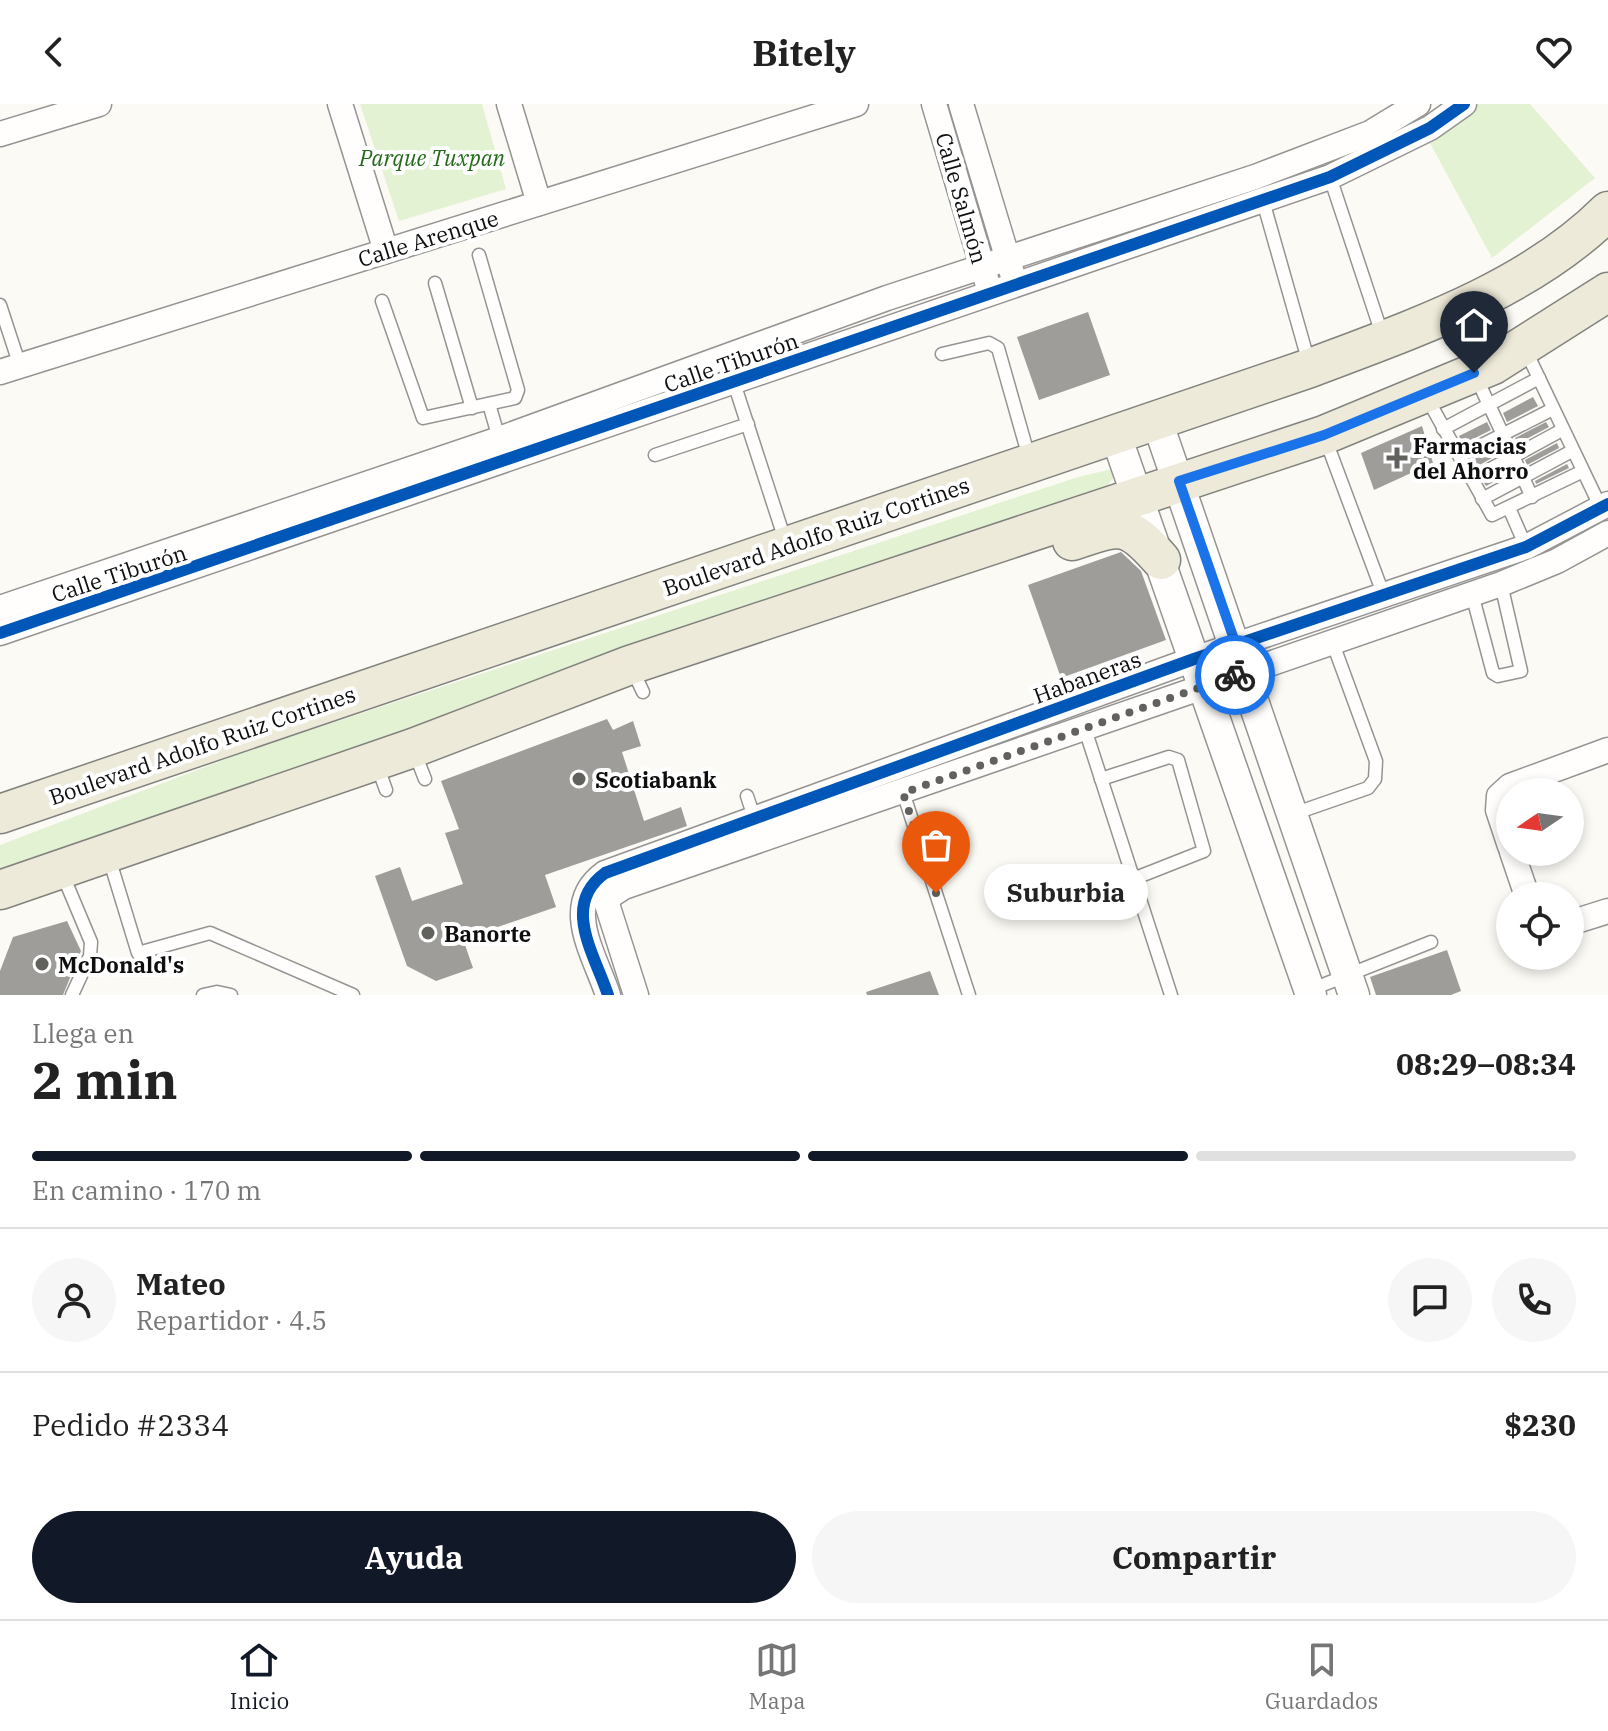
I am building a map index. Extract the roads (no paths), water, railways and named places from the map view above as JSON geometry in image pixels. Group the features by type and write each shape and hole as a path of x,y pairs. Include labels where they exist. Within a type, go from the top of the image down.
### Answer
{"main road":[{"name":"Boulevard Adolfo Ruiz Cortines","path":"0,814 1310,368 1384,340 1509,282 1559,252 1608,211"},
{"path":"0,890 107,851 419,764 874,583 1324,435 1426,395 1482,389 1531,362 1608,292"},
{"path":"874,583 1030,555 1109,529 1123,528 1139,535 1161,560"}],"street":[{"path":"0,134 99,104"},
{"path":"340,104 386,251"},
{"path":"509,104 539,203"},
{"name":"Calle Arenque","path":"10,369 856,104"},
{"name":"Calle Salmón","path":"934,104 990,292"},
{"name":"Calle Salmón","path":"961,104 1016,283"},
{"name":"Calle Tiburón","path":"0,625 502,450 982,267 1321,153 1370,133 1418,104"},
{"name":"Calle Tiburón","path":"502,450 734,383 1330,177 1430,128 1464,104"},
{"path":"1157,421 1350,986"},
{"path":"1116,436 1161,560 1305,993"},
{"name":"Habaneras","path":"608,995 581,916 584,892 605,873 750,806 895,767 978,737 1240,658 1384,596 1526,547 1604,506"},
{"name":"Habaneras","path":"1240,658 1332,641 1472,594 1538,570 1608,533"},
{"name":"Habaneras","path":"636,995 608,914 610,896 624,887 1085,729 1198,673"},
{"path":"978,737 987,764"},
{"path":"1532,778 1608,750"},
{"path":"1584,919 1608,911"}],"lane":[{"path":"1330,177 1384,340"},
{"path":"1263,201 1310,368"},
{"path":"382,301 420,415 428,418 515,398 518,390 479,255"},
{"path":"435,283 472,408"},
{"path":"0,305 10,369"},
{"path":"942,354 989,343 998,348 1031,464"},
{"path":"1531,362 1581,472 1604,506"},
{"path":"734,383 787,546"},
{"path":"1443,429 1482,389 1532,497"},
{"path":"1426,395 1492,515 1581,472"},
{"path":"489,404 502,450"},
{"path":"1460,456 1553,409"},
{"path":"655,455 748,424"},
{"path":"1472,479 1562,430"},
{"path":"1324,435 1384,596"},
{"path":"1482,499 1572,451"},
{"path":"1509,508 1538,570"},
{"path":"1472,594 1493,673 1498,676 1521,671 1501,584"},
{"path":"1293,814 1368,788 1375,779 1376,761 1332,641"},
{"path":"1085,729 1171,995"},
{"path":"1101,779 1175,756 1192,805 1204,851 1133,879"},
{"path":"895,767 969,995"},
{"path":"750,806 762,842"},
{"path":"107,851 138,953 210,933 353,995"},
{"path":"60,869 91,942 90,956 72,995"},
{"path":"1305,993 1350,986 1431,942"},
{"path":"203,995 217,992 231,995"}],"place":[{"name":"Farmacias del Ahorro","path":"1397,458"},
{"name":"Scotiabank","path":"579,779"},
{"name":"Suburbia","path":"936,893"},
{"name":"Banorte","path":"428,933"},
{"name":"McDonald's","path":"42,964"}],"park label":[{"name":"Parque Tuxpan","path":"432,157"}]}
